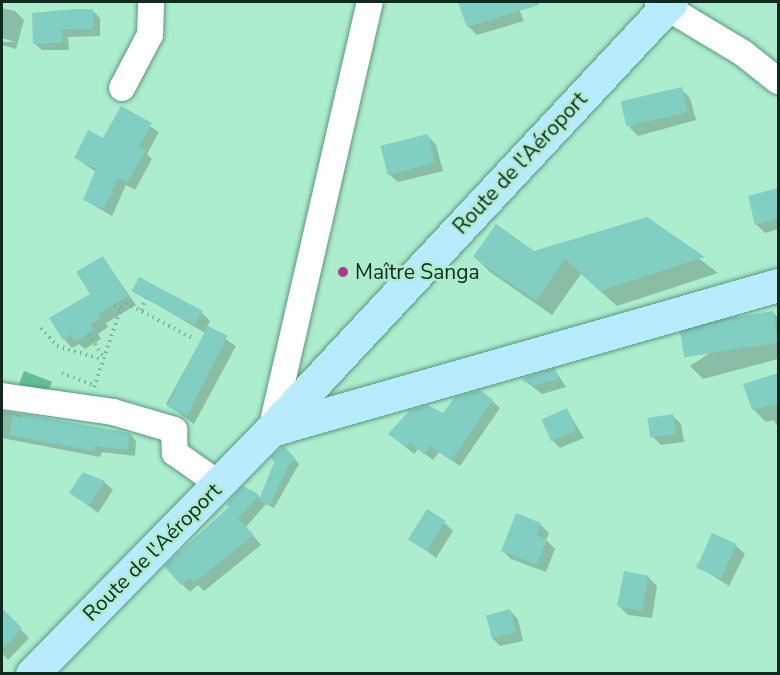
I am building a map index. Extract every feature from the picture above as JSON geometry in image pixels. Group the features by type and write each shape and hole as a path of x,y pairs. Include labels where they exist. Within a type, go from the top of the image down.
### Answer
{"main road":[{"name":"Route de l'Aéroport","path":"32,674 271,430 665,3"},
{"path":"271,430 778,285"}],"street":[{"path":"122,88 150,36 151,2"},
{"path":"271,430 370,2"},
{"path":"665,3 778,81"},
{"path":"2,396 90,396 174,430 175,453 219,484"}],"path":[{"path":"141,310 146,298"},
{"path":"62,373 90,396 120,310 126,303 194,339"},
{"path":"114,305 120,310"},
{"path":"41,328 57,346 103,358"},
{"path":"88,334 103,358"}],"shaded area":[{"path":"24,371 52,382 47,396 19,385"}],"building":[{"path":"458,2 539,2 539,5 467,27"},
{"path":"93,9 93,29 62,30 62,43 33,44 32,13"},
{"path":"682,87 688,112 626,127 621,101"},
{"path":"121,106 152,123 139,147 146,150 127,183 118,178 104,209 83,200 96,169 74,158 88,130 103,138"},
{"path":"428,134 435,163 388,175 380,146"},
{"path":"778,188 778,219 755,225 748,196"},
{"path":"647,217 705,257 600,291 565,259 536,301 473,257 496,224 534,251"},
{"path":"103,256 128,296 98,314 101,318 90,325 94,330 75,342 71,335 63,340 49,318 90,294 76,272"},
{"path":"139,277 203,311 195,325 131,291"},
{"path":"773,311 778,343 684,357 679,326"},
{"path":"208,326 228,336 187,416 167,406"},
{"path":"555,368 558,379 532,386 530,381 524,382 523,378"},
{"path":"778,373 778,404 752,410 743,384"},
{"path":"480,390 493,400 452,460 430,446 424,454 410,442 406,447 388,434 410,410 427,405 443,413 455,397"},
{"path":"567,408 577,430 551,441 541,419"},
{"path":"23,414 130,433 128,450 95,446 94,451 9,435 13,416 22,418"},
{"path":"673,414 676,434 650,438 647,418"},
{"path":"284,446 296,459 289,465 270,505 259,500 274,462 271,457"},
{"path":"83,472 105,481 89,506 69,493"},
{"path":"243,486 259,495 238,518 254,535 194,583 189,578 181,585 164,566 229,507 226,505"},
{"path":"427,509 446,521 427,551 408,540"},
{"path":"516,513 541,523 537,535 547,539 537,565 501,551"},
{"path":"712,533 737,544 721,579 697,568"},
{"path":"624,571 649,576 642,611 617,606"},
{"path":"2,608 22,628 2,650"},
{"path":"510,609 516,632 492,639 486,615"}],"place":[{"name":"Maître Sanga","path":"343,272"}]}
